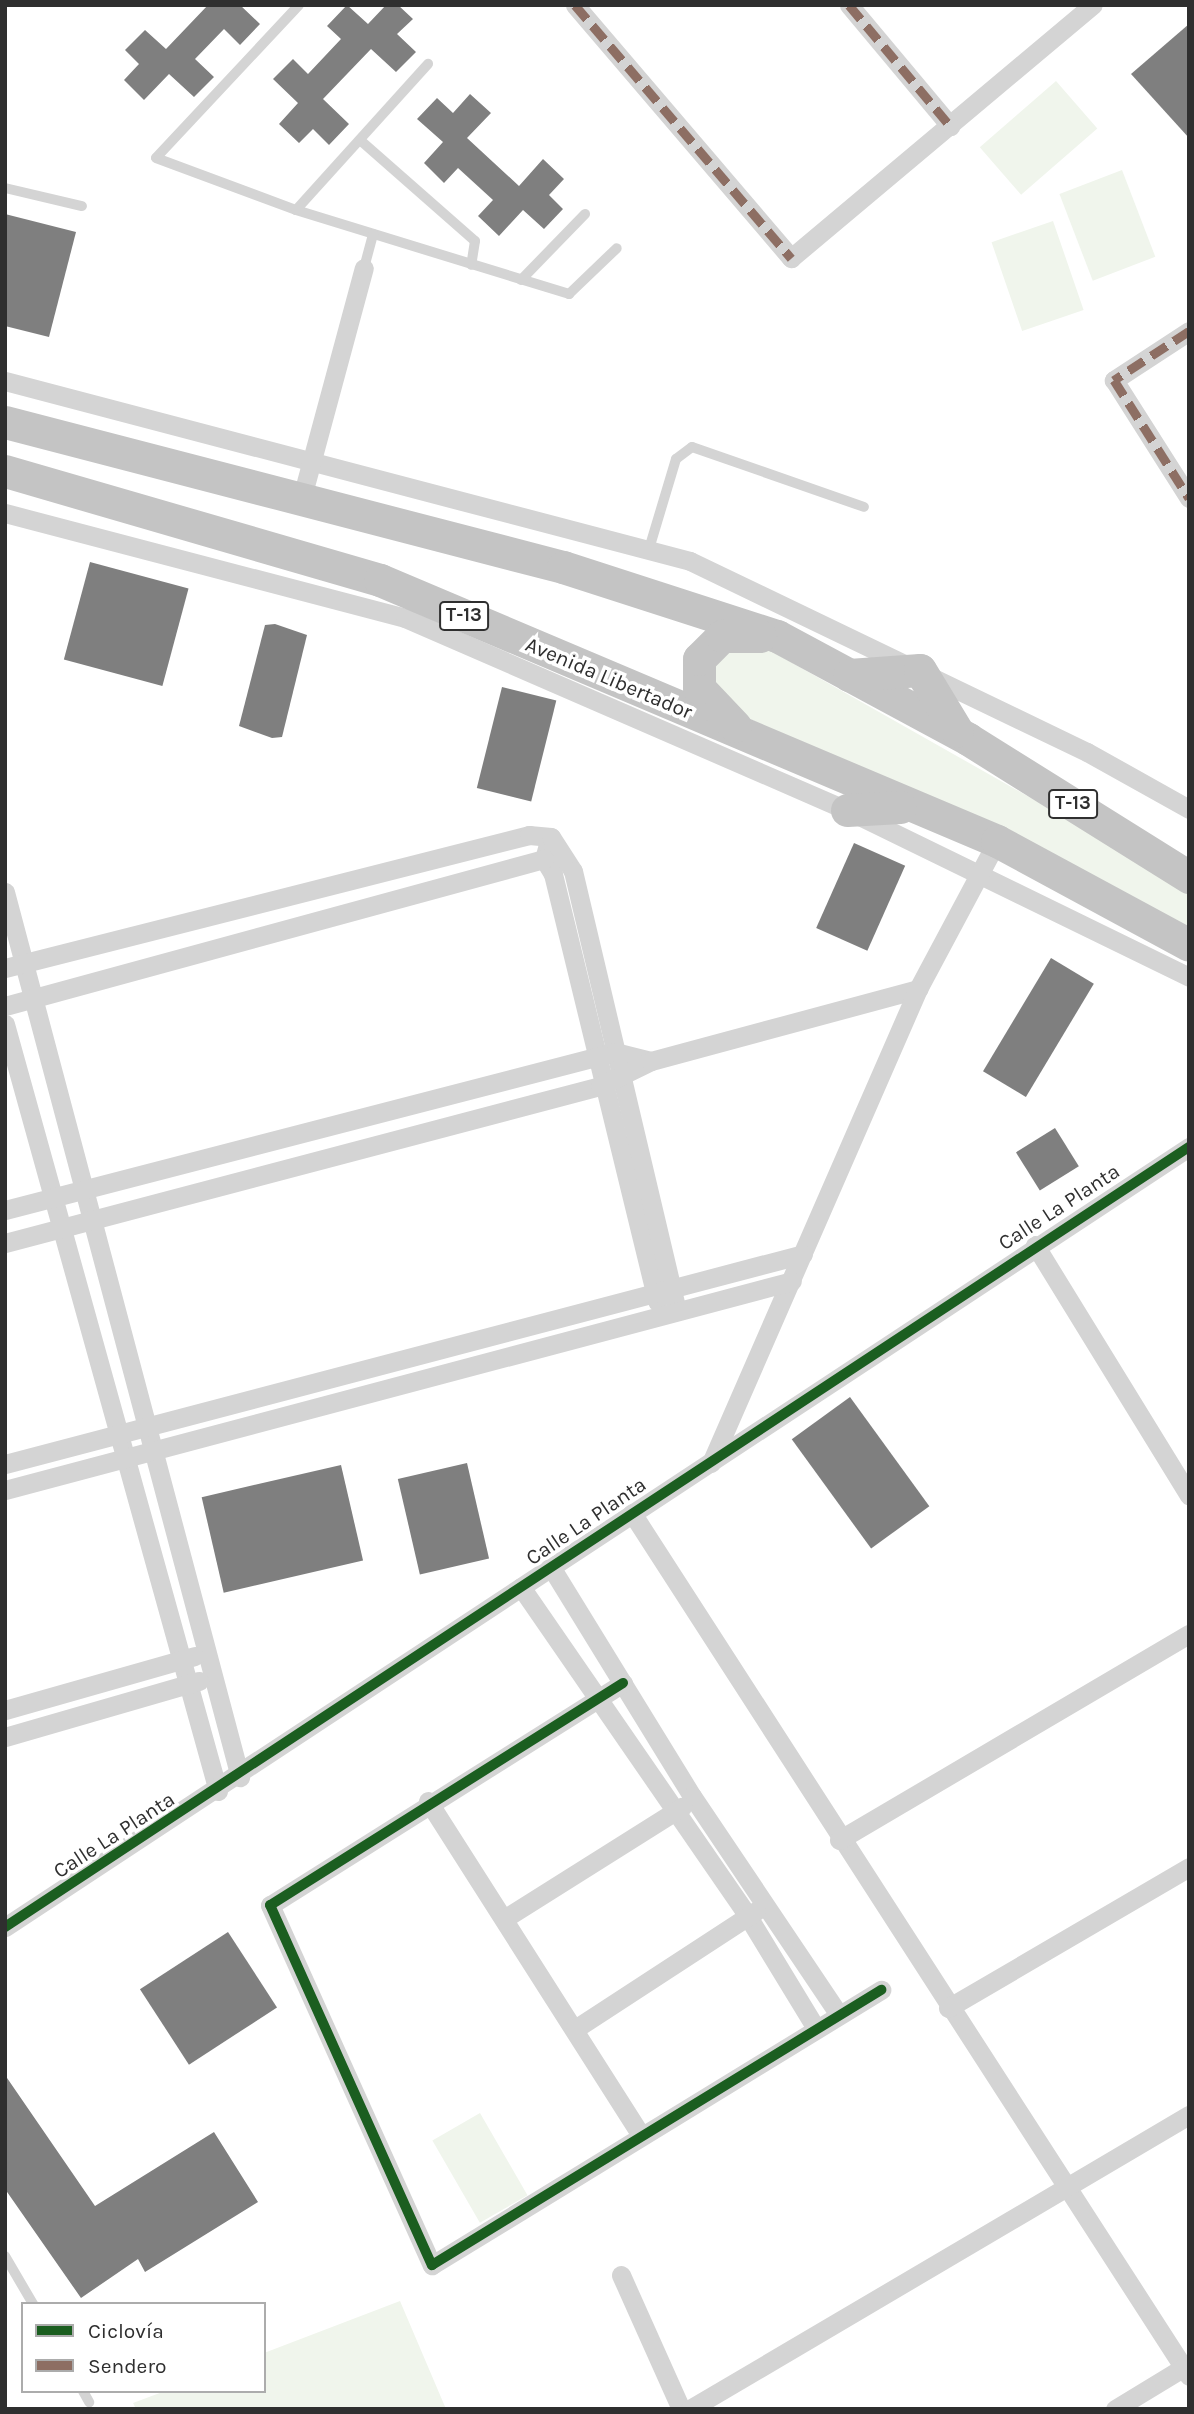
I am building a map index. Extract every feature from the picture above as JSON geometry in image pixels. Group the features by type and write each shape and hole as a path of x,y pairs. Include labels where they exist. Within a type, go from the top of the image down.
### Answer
{"highway":[{"name":"T-13","path":"5,422 563,567 777,636 958,733 1189,877"},
{"name":"Avenida Libertador","path":"5,471 380,580 908,806 997,841 1189,945"},
{"name":"T-13","path":"743,734 699,688 699,659 722,636 777,636"},
{"path":"849,675 920,670 958,733"},
{"name":"T-13","path":"847,810 908,806"}],"street":[{"path":"575,5 791,258 1093,5"},
{"path":"849,5 950,126"},
{"path":"302,498 364,268"},
{"path":"1189,331 1114,380 1189,498"},
{"path":"5,381 310,464 690,561 920,670 1189,809"},
{"name":"Avenida Libertador","path":"5,513 405,618 847,810 982,873 1189,977"},
{"path":"14,965 238,906 529,835 551,836"},
{"path":"551,836 544,859 553,874 600,1086 662,1288"},
{"path":"551,836 573,871 623,1078 668,1314"},
{"path":"711,1463 918,989 997,841"},
{"path":"5,1006 250,937 544,859"},
{"path":"5,892 14,965 32,999 152,1451 215,1675 240,1777"},
{"path":"238,906 250,937"},
{"path":"5,1243 600,1086 623,1078 651,1061 918,989"},
{"path":"5,1024 58,1229 116,1435 184,1660 218,1791"},
{"path":"5,1210 615,1052 651,1061"},
{"name":"Calle La Planta","path":"5,1927 240,1777 1035,1245 1189,1147"},
{"path":"1035,1245 1189,1495"},
{"path":"5,1464 662,1288 803,1254"},
{"path":"5,1490 792,1281"},
{"path":"632,1513 1064,2188 1187,2369 1115,2409"},
{"path":"551,1567 692,1797 838,2013"},
{"path":"521,1587 600,1696 674,1815 747,1915 814,2027"},
{"path":"839,1840 1189,1634"},
{"path":"5,1710 208,1651"},
{"path":"5,1737 190,1685 215,1675"},
{"path":"622,1684 428,1801 270,1905 432,2264 814,2027 881,1990"},
{"path":"507,1917 674,1815 692,1797"},
{"path":"428,1801 507,1917 640,2134"},
{"path":"948,2008 1189,1867"},
{"path":"575,2029 747,1915 767,1906"},
{"path":"690,2409 1189,2115"},
{"path":"621,2275 681,2409"}],"lane":[{"path":"299,5 156,158 296,210 569,294 617,248"},
{"path":"296,210 428,64"},
{"path":"359,140 475,241 471,264"},
{"path":"5,188 82,206"},
{"path":"521,280 585,214"},
{"path":"364,268 373,234"},
{"path":"649,549 676,459 692,447 864,507"},
{"path":"5,2256 32,2302"},
{"path":"84,2393 89,2402"}],"shaded area":[{"path":"1056,81 1097,129 1021,195 980,147"},
{"path":"1122,170 1155,257 1093,281 1059,194"},
{"path":"1053,221 1084,310 1022,331 992,242"},
{"path":"750,639 1130,854 1189,894 1189,932 1140,903 710,700 693,644"},
{"path":"480,2113 527,2195 480,2223 432,2140"},
{"path":"400,2301 446,2409 136,2409 133,2403 160,2393 266,2393 266,2352"}],"building":[{"path":"208,5 240,5 260,24 240,45 224,29 195,59 214,77 194,97 169,74 144,100 124,80 139,64 125,50 145,30 166,49"},
{"path":"347,5 368,24 386,5 398,5 413,19 397,34 416,52 396,72 371,49 323,99 349,124 329,145 313,129 299,143 279,124 298,103 273,79 293,59 308,74 341,39 327,26"},
{"path":"1189,24 1189,138 1131,74"},
{"path":"470,94 491,113 467,138 519,186 543,159 564,179 549,195 563,209 544,229 523,210 499,236 478,216 493,200 458,168 444,183 424,163 443,142 417,119 437,98 453,113"},
{"path":"5,214 76,232 49,337 5,326"},
{"path":"90,562 189,588 162,686 64,660"},
{"path":"275,624 307,635 282,737 272,738 239,726 265,625"},
{"path":"502,687 556,701 531,801 477,788"},
{"path":"854,843 905,866 867,951 816,928"},
{"path":"1051,958 1094,984 1026,1097 983,1071"},
{"path":"1055,1128 1079,1166 1040,1191 1016,1152"},
{"path":"850,1397 929,1506 871,1549 792,1439"},
{"path":"467,1463 489,1558 420,1574 398,1479"},
{"path":"341,1465 363,1560 224,1593 202,1497"},
{"path":"228,1932 277,2007 189,2065 140,1989"},
{"path":"5,2075 95,2206 214,2132 258,2202 145,2272 138,2259 81,2298 5,2189"}],"marked path":[{"path":"575,5 791,258"},
{"path":"849,5 950,126"},
{"path":"1189,331 1114,380 1189,498"}],"cycle path":[{"path":"5,1927 1189,1147"},
{"path":"623,1683 270,1905 432,2265 881,1990"}]}
